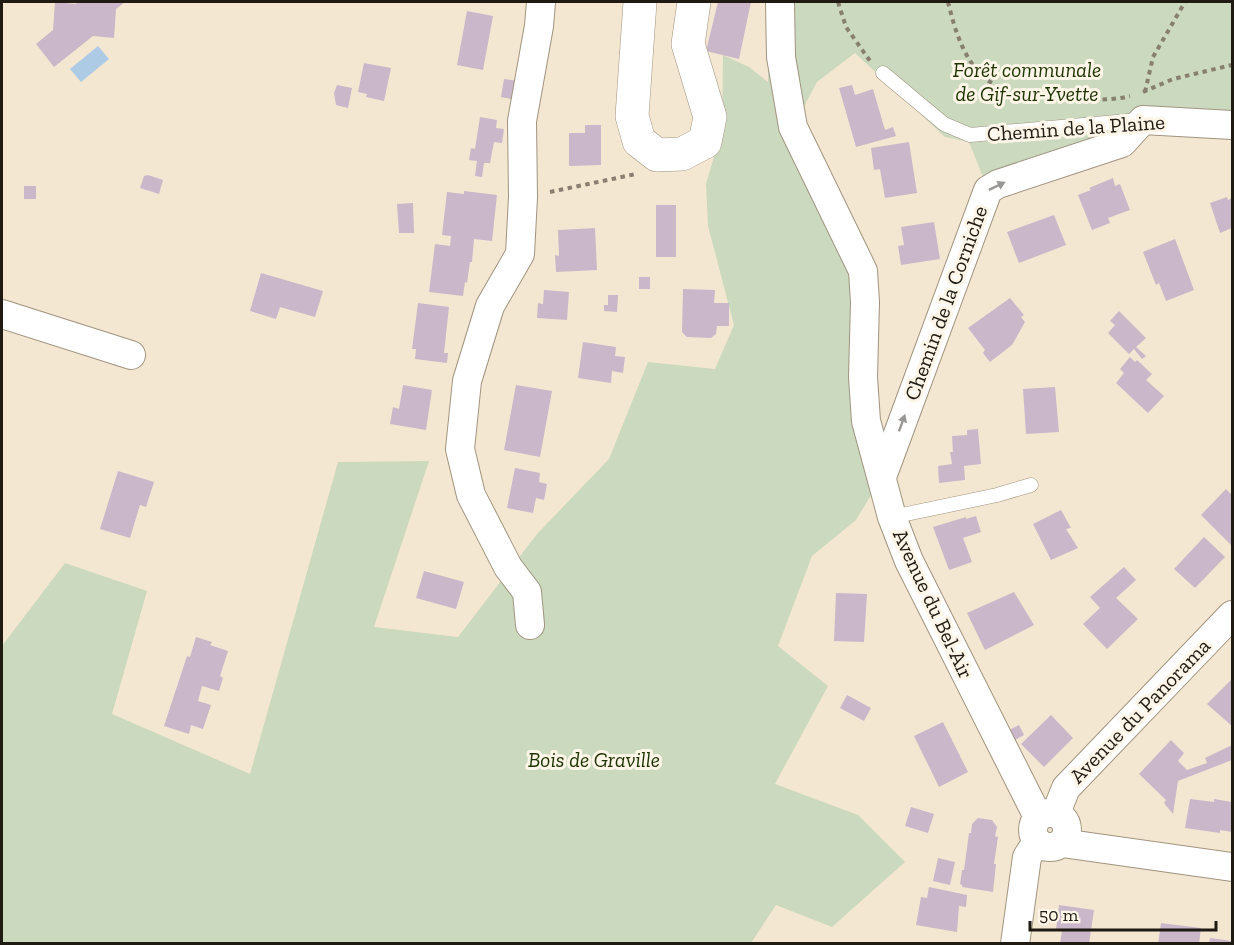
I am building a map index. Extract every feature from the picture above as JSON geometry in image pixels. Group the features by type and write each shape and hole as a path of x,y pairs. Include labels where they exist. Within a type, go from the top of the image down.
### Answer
{"street":[{"path":"530,625 527,592 508,567 471,495 460,449 466,381 490,306 520,254 522,121 539,26 541,2"},
{"path":"640,2 632,117 639,141 657,155 682,154 705,141 710,117 688,44 694,2"},
{"name":"Avenue du Bel-Air","path":"780,2 782,57 793,127 863,271 866,302 863,377 866,421 892,517 909,561 1048,829"},
{"name":"Chemin de la Corniche","path":"882,477 988,190 998,184 1122,143 1143,120"},
{"name":"Chemin de la Plaine","path":"1143,120 1233,125"},
{"path":"2,314 131,355"},
{"name":"Avenue du Panorama","path":"1015,944 1027,857 1048,829 1066,788 1233,615"},
{"path":"1048,829 1233,867"}],"lane":[{"name":"Chemin de la Plaine","path":"884,73 944,124 970,135 1143,120"},
{"path":"892,517 997,495 1031,485"}],"path":[{"path":"838,2 846,27 872,63 884,73"},
{"path":"948,2 954,29 967,57 990,83 1007,90 1078,98 1119,99 1145,92 1173,79 1233,64"},
{"path":"1145,92 1153,57 1185,2"},
{"path":"522,197 642,173 657,155"}],"green space":[{"name":"Bois de Graville","path":"768,2 1232,2 1232,114 1165,113 985,182 969,142 945,137 855,53 817,82 793,127 853,249 882,477 856,520 812,556 778,646 828,686 775,784 858,815 905,862 832,927 776,905 751,943 2,943 2,646 65,563 147,591 112,714 250,774 338,462 429,461 374,627 458,637 537,534 609,459 648,362 715,369 734,325 708,226 706,184 722,129 723,55 749,67 768,82"}],"water":[{"path":"98,46 109,59 81,82 70,69"}],"building":[{"path":"55,2 75,4 79,2 125,2 116,9 114,38 93,36 54,67 36,44 53,30"},
{"path":"718,2 751,2 739,59 706,51"},
{"path":"467,11 493,16 483,70 457,65"},
{"path":"364,63 391,68 384,101 366,97 367,94 358,92"},
{"path":"504,79 518,81 516,100 501,97"},
{"path":"337,85 352,88 348,108 336,105 334,93"},
{"path":"852,85 855,95 873,89 885,130 893,127 896,136 856,147 839,88"},
{"path":"480,117 497,120 496,128 504,129 502,143 494,142 490,163 484,163 482,177 475,176 477,161 469,160 471,148 475,149"},
{"path":"585,125 601,125 601,165 569,166 569,133 585,133"},
{"path":"909,142 917,193 885,198 880,169 874,170 871,148"},
{"path":"148,175 163,180 159,194 140,188 144,176"},
{"path":"1113,178 1115,186 1120,184 1130,210 1108,218 1110,223 1092,230 1078,195"},
{"path":"24,186 36,186 36,199 24,199"},
{"path":"464,191 497,195 492,241 474,239 472,262 470,262 463,296 429,292 435,244 450,246 451,236 442,235 447,192 464,194"},
{"path":"1227,197 1228,200 1232,198 1232,228 1220,233 1210,203"},
{"path":"413,203 414,233 399,233 397,204"},
{"path":"656,205 676,205 676,257 656,257"},
{"path":"1054,215 1066,245 1019,263 1007,232"},
{"path":"934,222 940,259 901,265 898,246 904,245 901,227"},
{"path":"595,228 597,270 556,272 555,255 559,256 558,230"},
{"path":"1175,239 1194,290 1166,301 1159,283 1156,285 1143,252"},
{"path":"261,273 323,291 315,317 280,307 276,319 250,311"},
{"path":"639,277 650,277 650,289 639,289"},
{"path":"683,289 715,290 714,303 729,303 729,326 717,326 716,334 711,338 687,337 682,332"},
{"path":"544,290 569,292 567,320 537,318 538,303 543,304"},
{"path":"608,295 618,295 617,312 604,311 604,305 608,305"},
{"path":"1010,298 1024,315 1021,317 1025,322 1012,345 990,362 983,353 985,350 968,328"},
{"path":"418,303 449,307 444,353 448,353 447,363 415,359 416,349 412,349"},
{"path":"1119,311 1146,338 1136,347 1146,356 1142,359 1134,349 1129,354 1108,333 1115,325 1110,321"},
{"path":"583,342 616,347 615,356 625,357 623,373 612,371 611,383 578,378"},
{"path":"1130,357 1135,362 1137,360 1152,374 1146,380 1164,396 1148,413 1116,383 1124,373 1120,369"},
{"path":"403,385 432,390 426,430 390,424 393,407 399,409"},
{"path":"516,385 552,391 540,457 504,450"},
{"path":"1055,387 1059,432 1026,434 1023,389"},
{"path":"978,429 981,464 964,466 965,480 939,483 938,466 952,464 950,452 953,452 952,436 967,435 967,430"},
{"path":"515,468 540,473 539,482 547,484 544,500 536,498 533,513 507,508"},
{"path":"118,471 154,482 146,507 140,505 130,538 100,529"},
{"path":"1226,489 1232,495 1232,546 1201,515"},
{"path":"1061,510 1071,528 1066,529 1078,548 1051,560 1033,524"},
{"path":"976,516 981,532 963,538 972,562 949,570 933,527"},
{"path":"1204,537 1225,557 1195,588 1174,569"},
{"path":"1124,567 1136,580 1116,598 1138,619 1107,649 1083,624 1100,608 1090,597"},
{"path":"424,571 464,582 456,609 416,598"},
{"path":"1014,592 1034,625 985,650 967,613"},
{"path":"836,593 867,594 864,642 834,641"},
{"path":"196,637 212,642 210,645 228,651 220,676 223,678 219,691 202,686 198,701 211,705 203,729 191,725 189,734 164,726 187,656 190,657"},
{"path":"1232,681 1232,726 1207,704"},
{"path":"847,695 871,708 864,721 840,708"},
{"path":"1051,715 1073,738 1044,767 1021,744"},
{"path":"943,722 968,772 939,787 914,736"},
{"path":"1019,725 1024,735 1015,740 1009,730"},
{"path":"1171,740 1184,753 1178,761 1187,770 1207,763 1205,758 1232,745 1232,760 1178,781 1173,814 1164,803 1166,800 1139,774"},
{"path":"1190,799 1232,802 1232,832 1220,830 1220,833 1185,828"},
{"path":"911,807 934,814 928,833 905,826"},
{"path":"978,818 992,820 997,827 993,892 962,887 960,884 969,833 971,833 972,824"},
{"path":"938,858 955,862 950,885 933,881"},
{"path":"929,887 967,895 966,907 959,906 957,932 916,925 921,897 927,898"},
{"path":"1059,905 1094,910 1089,944 1060,944 1062,931 1056,930"},
{"path":"1161,923 1201,928 1199,944 1158,944"},
{"path":"1210,938 1232,941 1232,944 1209,944"}],"park label":[{"name":"Forêt communale de Gif-sur-Yvette","path":"1027,82"}]}
